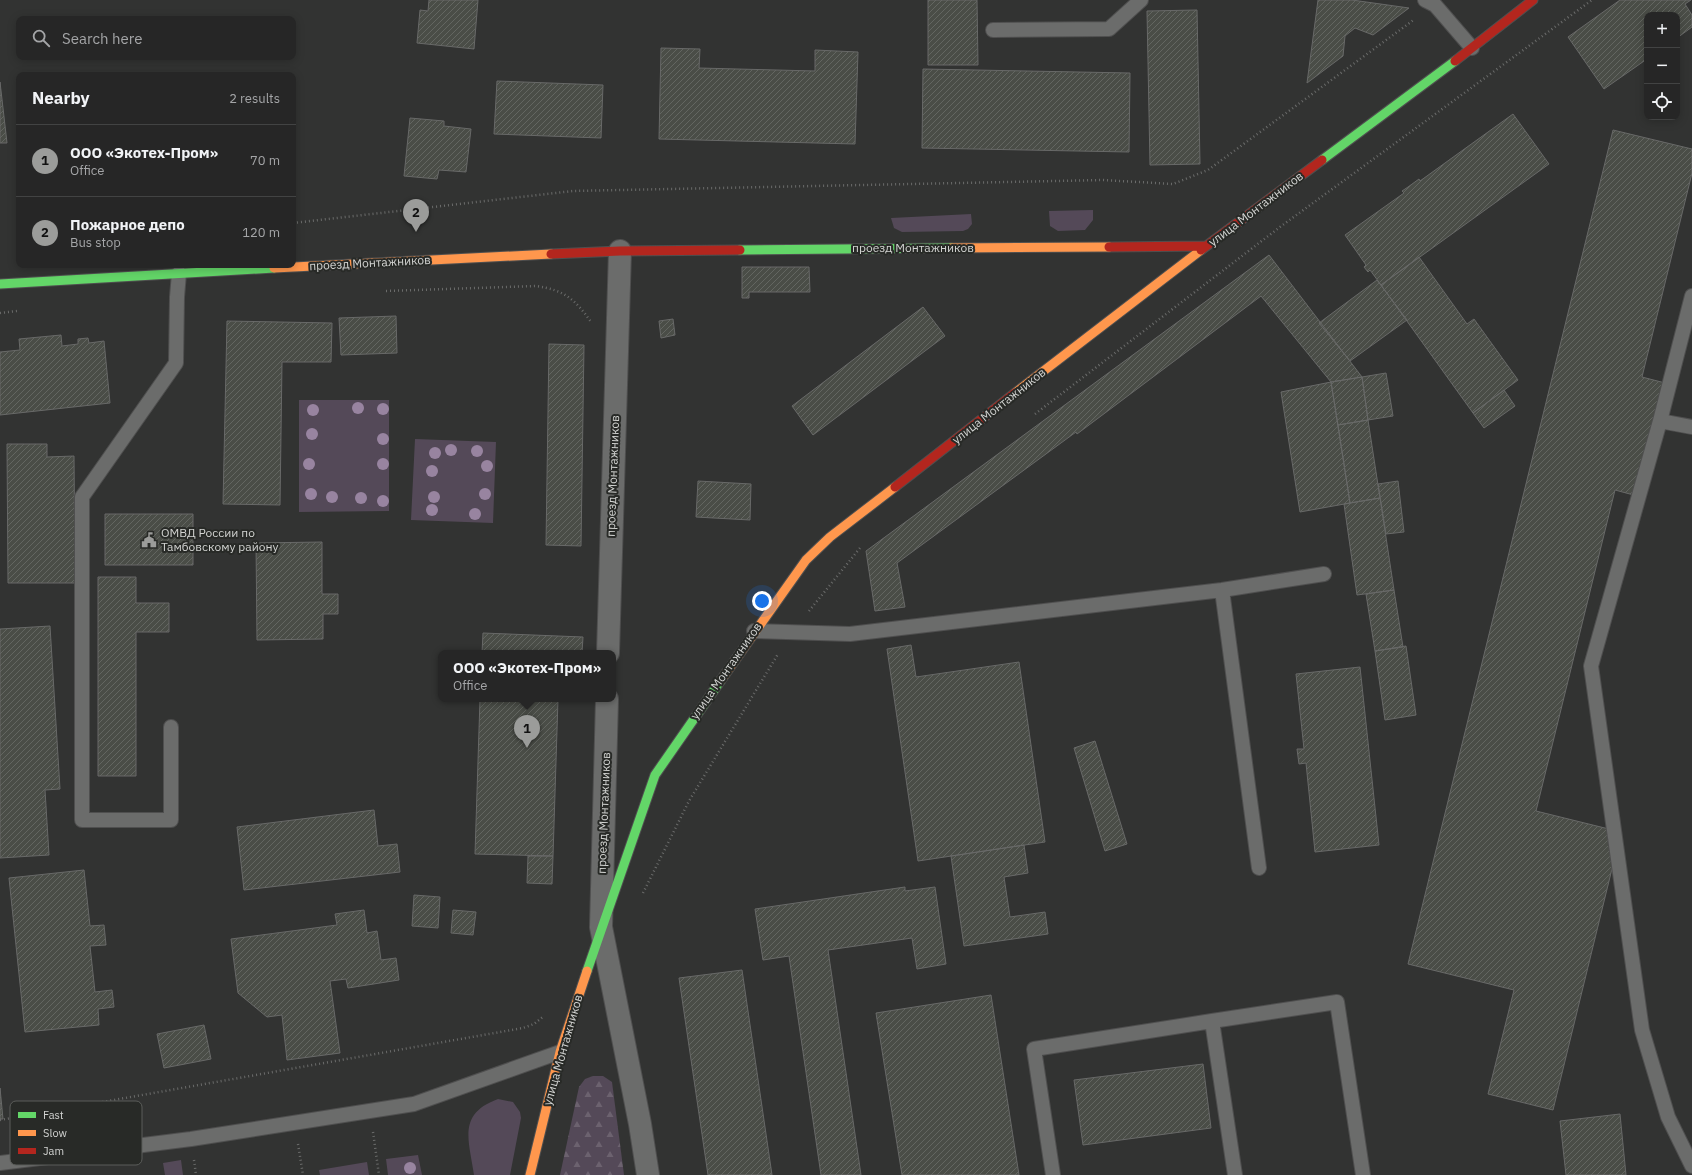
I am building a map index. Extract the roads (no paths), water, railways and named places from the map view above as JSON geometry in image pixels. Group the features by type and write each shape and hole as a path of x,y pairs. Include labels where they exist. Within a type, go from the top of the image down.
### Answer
{"main road":[{"name":"улица Монтажников","path":"530,1175 560,1052 601,927 655,775 754,631 806,560 830,537 1206,246 1472,48 1533,0"},
{"name":"проезд Монтажников","path":"296,267 620,251 1206,246"},
{"name":"проезд Монтажников","path":"0,284 279,268"}],"street":[{"name":"проезд Монтажников","path":"608,650 620,251"},
{"name":"проезд Монтажников","path":"601,927 607,702"},
{"path":"601,927 640,1124 648,1175"}],"lane":[{"path":"993,30 1109,29 1141,0"},
{"path":"1430,2 1472,48"},
{"path":"171,727 171,820 82,820 82,497 176,363 179,273"},
{"path":"1692,296 1660,422 1591,666 1642,1030 1668,1117 1692,1166"},
{"path":"1660,422 1692,427"},
{"path":"754,631 850,634 1222,590 1324,574"},
{"path":"1222,590 1259,868"},
{"path":"1053,1175 1034,1049 1337,1002 1363,1175"},
{"path":"1212,1021 1235,1175"},
{"path":"142,1145 294,1124 369,1110 414,1104 560,1052"},
{"path":"0,1163 10,1162"}],"place":[{"name":"Пожарное депо","path":"416,232"},
{"name":"ОМВД России по Тамбовскому району","path":"149,540"},
{"name":"ООО «Экотех-Пром»","path":"527,748"}]}
